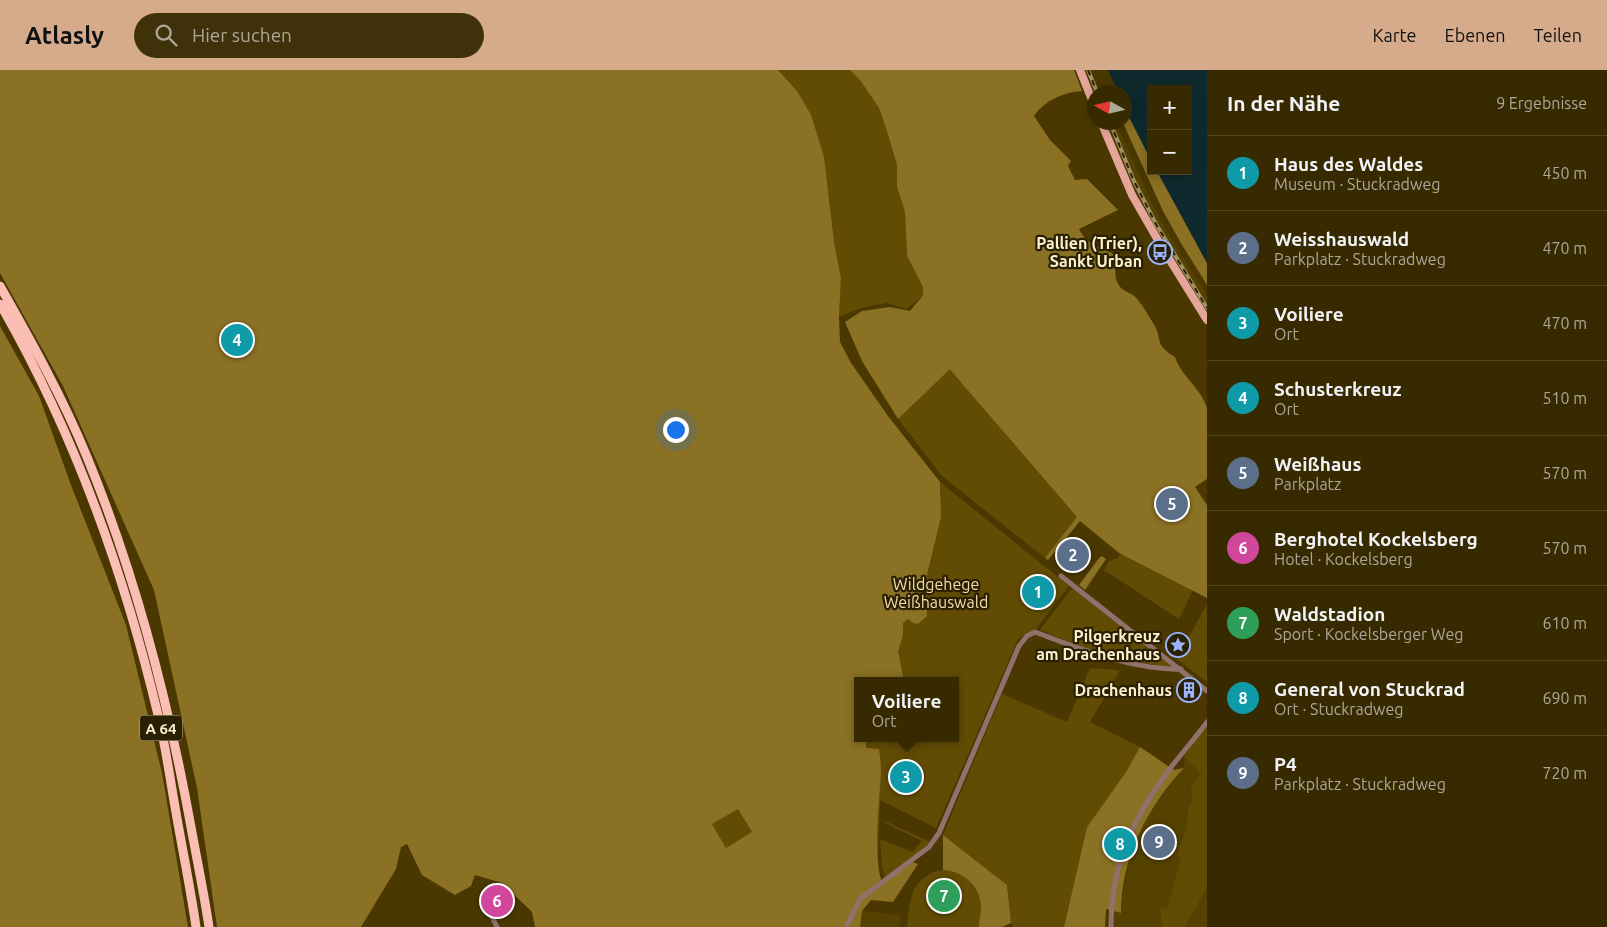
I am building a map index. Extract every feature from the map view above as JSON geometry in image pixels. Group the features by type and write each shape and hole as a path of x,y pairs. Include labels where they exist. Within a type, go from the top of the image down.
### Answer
{"highway":[{"name":"A 64","path":"0,286 41,361 87,456 135,590 156,665 180,764 209,927"},
{"name":"A 64","path":"0,304 56,414 77,460 105,534 133,620 159,716 196,927"}],"main road":[{"path":"1080,70 1087,88"},
{"path":"1104,130 1132,195 1162,248 1207,320"}],"street":[{"path":"1061,576 1207,691"},
{"path":"846,927 860,899 929,847 939,833 1019,646 1027,636 1035,632 1097,656 1132,664 1171,670 1181,669"},
{"path":"1110,927 1115,876 1129,834 1166,773 1207,722"},
{"path":"482,896 497,927"}],"shaded area":[{"path":"0,70 778,70 797,91 811,115 824,157 834,242 841,278 840,342 851,363 888,416 940,482 941,517 925,583 918,583 912,602 927,610 927,616 918,624 908,619 903,623 903,635 898,652 903,677 854,677 854,742 866,742 866,748 879,749 880,754 881,772 877,846 878,862 883,883 912,862 918,864 893,902 871,900 862,911 860,927 535,927 532,912 502,883 475,875 471,886 455,895 422,875 407,844 401,847 396,869 361,927 217,927 197,788 154,590 63,386 0,273","holes":["738,809 752,832 726,848 712,824"]},
{"path":"850,70 1074,70 1082,91 1068,93 1049,101 1034,116 1050,140 1071,161 1068,166 1075,180 1087,179 1118,210 1079,229 1090,243 1113,254 1118,284 1136,297 1142,305 1156,328 1163,348 1175,357 1200,394 1207,408 1207,479 1195,487 1207,505 1207,598 1119,553 1080,521 1048,560 1045,558 1077,517 950,369 898,419 862,361 845,322 862,311 890,307 910,311 923,295 923,287 907,256 905,212 897,187 897,165 886,128 879,108 860,80"},
{"path":"1132,123 1147,152 1147,175 1159,175 1207,263 1207,285 1163,211 1126,130 1132,130"},
{"path":"1109,130 1119,130 1151,201 1172,240 1207,295 1207,312 1152,221"},
{"path":"0,326 39,396 71,485 126,625 162,773 188,927 0,927"},
{"path":"1102,556 1106,559 1085,590 1079,585"},
{"path":"1207,724 1207,927 1113,927 1113,912 1121,913 1121,902 1130,857 1141,829 1151,810 1184,768 1184,756"},
{"path":"1140,747 1174,770 1184,768 1159,800 1139,835 1126,873 1121,913 1106,909 1105,927 1064,927 1087,827 1126,772"},
{"path":"943,835 1007,885 1011,923 1002,927 979,927 981,906 974,886 957,873 943,870"},
{"path":"862,911 901,915 900,927 860,927"}],"green space":[{"path":"778,70 850,70 860,80 879,108 897,165 897,187 905,212 907,256 923,287 923,295 907,309 887,303 861,308 839,317 841,278 797,91"},
{"path":"950,368 1077,517 1045,558 942,476 898,419"},
{"name":"Wildgehege Weißhauswald","path":"940,482 1069,586 1036,629 1018,639 936,828 880,800 878,857 880,879 799,798 854,681 854,742 959,742 959,677 856,677 941,497"},
{"path":"1121,554 1193,590 1179,619 1104,570 1109,561"},
{"path":"1072,588 1173,668 1096,652 1040,630"},
{"path":"1207,604 1207,682 1177,659"},
{"path":"1090,668 1120,670 1090,722 1140,747 1126,772 1087,827 1064,927 1013,927 1007,885 943,835 1002,694 1067,722"},
{"path":"1207,724 1207,888 1184,927 1162,927 1160,908 1167,909 1181,857 1177,855 1186,829 1189,807 1193,802 1191,787 1201,773 1184,756"},
{"path":"738,808 752,833 726,848 712,824"},
{"path":"885,821 930,842 912,859 885,877 882,867 880,839 912,852 922,841 885,823"},
{"path":"943,870 957,873 974,886 981,906 979,927 907,927 911,899 918,884 932,873"}],"water":[{"path":"1108,70 1207,70 1207,263 1159,175 1192,175 1192,85 1147,85 1147,152 1132,123 1132,85 1115,85"}],"railway":[{"path":"1088,70 1094,85"},
{"path":"1113,130 1133,179 1156,224 1207,308"}],"place":[{"name":"Pallien (Trier), Sankt Urban","path":"1160,252"},
{"name":"Schusterkreuz","path":"237,340"},
{"name":"Weißhaus","path":"1172,504"},
{"name":"Weisshauswald","path":"1073,555"},
{"name":"Haus des Waldes","path":"1038,592"},
{"name":"Pilgerkreuz am Drachenhaus","path":"1178,645"},
{"name":"Drachenhaus","path":"1189,690"},
{"name":"Voiliere","path":"906,777"},
{"name":"P4","path":"1159,842"},
{"name":"General von Stuckrad","path":"1120,844"},
{"name":"Waldstadion","path":"944,896"},
{"name":"Berghotel Kockelsberg","path":"497,901"}]}
